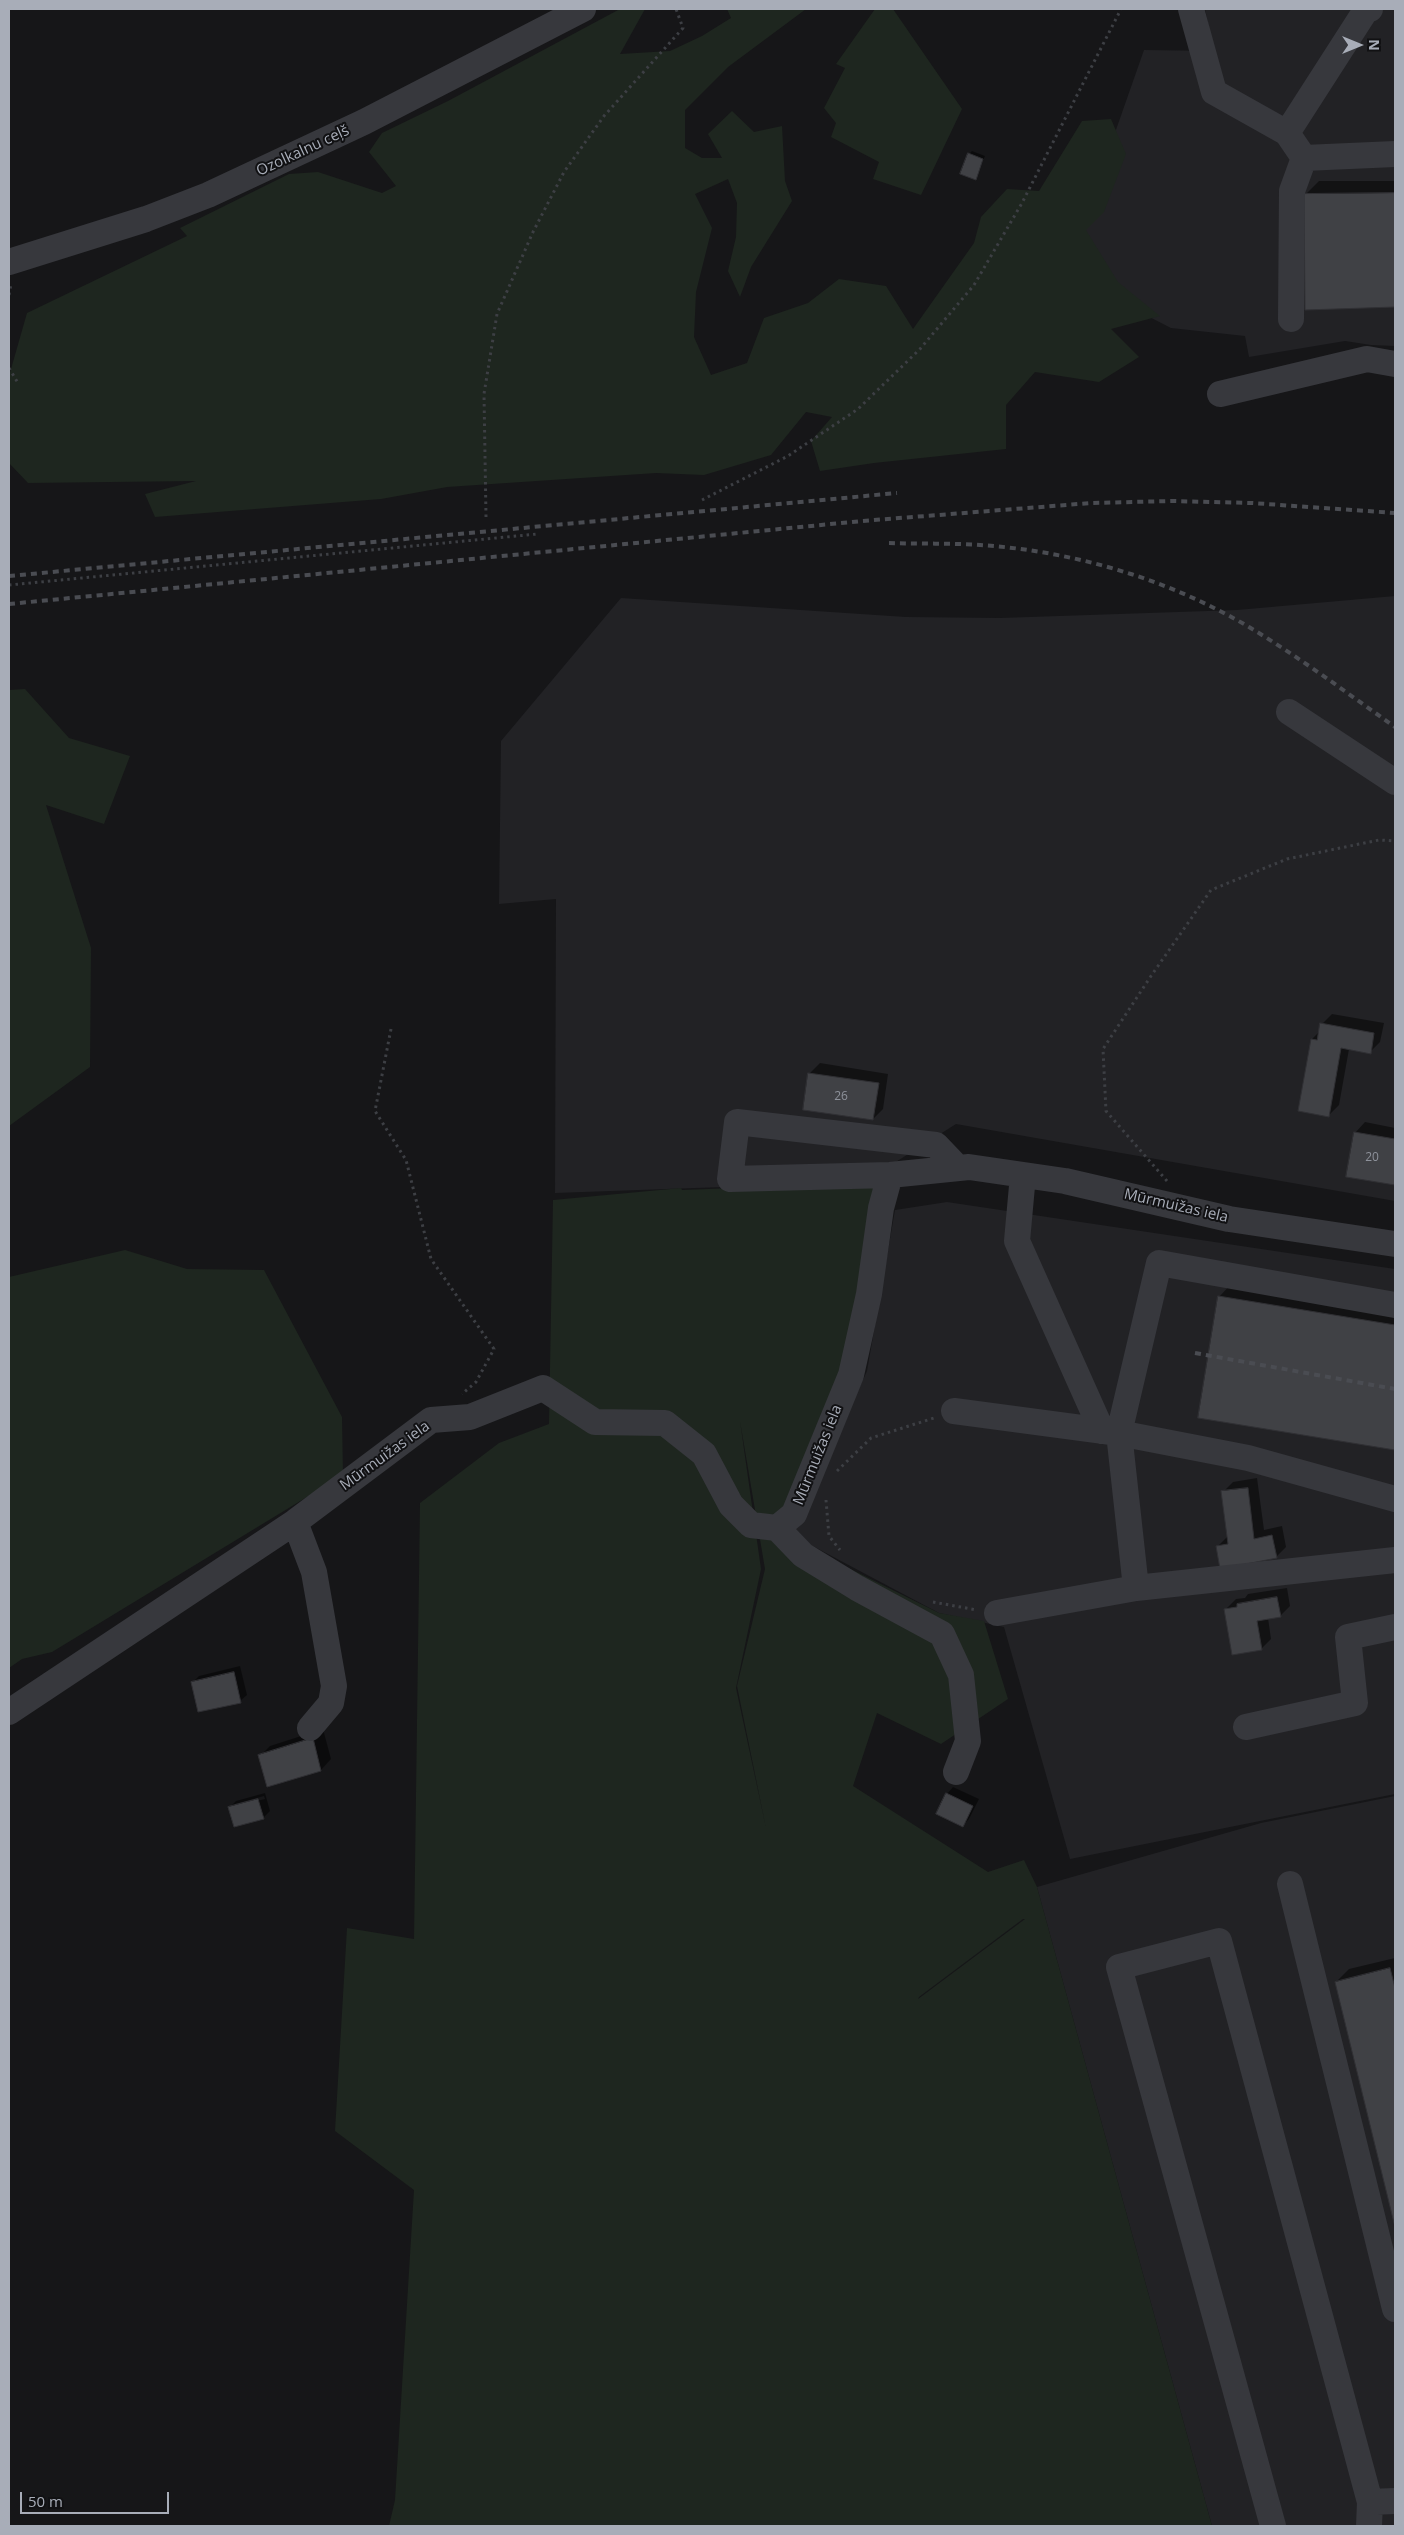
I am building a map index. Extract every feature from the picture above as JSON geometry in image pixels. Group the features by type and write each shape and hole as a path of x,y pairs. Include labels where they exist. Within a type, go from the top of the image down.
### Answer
{"street":[{"name":"Ozolkalnu ceļš","path":"9,262 146,219 208,196 364,122 583,9"},
{"path":"1191,9 1214,92 1287,133 1304,158"},
{"path":"1287,133 1366,10 1370,9"},
{"path":"1304,158 1395,154"},
{"path":"1290,319 1292,191 1304,158"},
{"path":"1220,394 1367,359 1395,364"},
{"path":"1289,712 1395,782"},
{"name":"Mūrmuižas iela","path":"958,1168 936,1146 737,1122 730,1179 890,1175 969,1167 1065,1181 1229,1219 1395,1244"},
{"name":"Mūrmuižas iela","path":"9,1712 295,1522 431,1420 470,1417 543,1388 595,1422 665,1424 704,1454 731,1505 751,1525 777,1528 794,1514 851,1375 869,1294 881,1208 890,1175"},
{"path":"1023,1175 1018,1241 1111,1432 1136,1588"},
{"path":"1111,1432 1159,1263 1395,1305"},
{"path":"954,1411 1111,1432 1248,1458 1395,1499"},
{"path":"295,1522 314,1572 334,1686 331,1703 310,1728"},
{"path":"777,1528 803,1555 857,1588 942,1634 961,1675 968,1741 956,1772"},
{"path":"997,1613 1136,1588 1395,1560"},
{"path":"1246,1727 1355,1702 1348,1637 1395,1627"},
{"path":"1290,1884 1395,2309"},
{"path":"1273,2526 1118,1967 1219,1942 1369,2514 1395,2501"}],"path":[{"path":"486,517 484,394 497,314 533,232 564,172 604,116 683,28 676,9"},
{"path":"702,500 788,456 858,410 920,349 974,285 1022,203 1121,9"},
{"path":"9,368 18,383"},
{"path":"9,585 537,534"},
{"path":"1191,1210 1106,1111 1103,1049 1211,890 1287,859 1379,840 1395,841"},
{"path":"391,1029 375,1111 406,1160 431,1259 494,1349 476,1382 461,1394"},
{"path":"835,1473 871,1438 954,1411"},
{"path":"827,1496 825,1504 829,1536 841,1551"},
{"path":"931,1602 997,1613"}],"shaded area":[{"path":"620,9 645,9 620,54 670,51 702,36 731,18 727,9 806,9 728,67 685,110 685,148 702,158 722,158 708,134 732,111 754,132 782,126 785,181 792,201 751,267 740,297 728,271 736,237 737,203 728,179 695,194 712,228 696,292 694,337 711,375 747,363 764,318 808,303 839,279 886,286 913,329 974,243 981,217 1007,189 1039,191 1082,121 1111,119 1126,154 1104,212 1086,230 1118,282 1160,316 1111,329 1139,357 1099,382 1035,372 1006,405 1006,449 874,463 820,471 811,441 832,417 806,412 771,455 704,475 656,473 447,487 381,499 155,517 145,494 196,481 28,483 9,463 9,376 27,313 187,236 180,228 289,174 318,172 382,193 396,186 369,152 382,133 448,101"},
{"path":"875,9 893,9 962,109 921,195 873,179 879,162 831,137 836,123 824,108 845,68 836,64"},
{"path":"1205,9 1395,9 1395,346 1345,341 1249,357 1245,336 1171,328 1118,301 1078,238 1144,50 1214,51"},
{"path":"1395,596 1395,1201 956,1124 864,1182 555,1193 556,899 499,904 501,741 621,598 906,617 1000,618 1237,610"},
{"path":"25,689 69,738 130,756 104,824 46,805 91,948 90,1067 9,1126 9,690"},
{"path":"863,1183 881,1185 851,1362 790,1539 939,1613 984,1621 1008,1699 941,1744 877,1713 853,1786 988,1872 1024,1860 1037,1887 1212,2526 389,2526 395,2500 414,2190 335,2131 347,1928 414,1939 420,1503 499,1443 549,1424 553,1200 681,1188 682,1190","holes":["740,1421 765,1569 737,1686 766,1828 736,1688 761,1569","1025,1919 918,1999 919,1997"]},
{"path":"947,1202 1395,1269 1395,1794 1070,1859 1004,1627 939,1613 792,1535 867,1371 895,1210"},
{"path":"125,1250 187,1269 264,1270 342,1417 343,1475 52,1652 22,1659 9,1668 9,1277"},
{"path":"1395,1796 1395,2526 1212,2526 1037,1887 1261,1823"}],"building":[{"path":"968,153 983,159 976,180 960,174"},
{"path":"1395,193 1395,307 1305,310 1304,194"},
{"path":"1320,1023 1374,1033 1371,1054 1341,1048 1329,1117 1298,1111 1311,1039 1317,1040"},
{"path":"808,1073 879,1083 873,1120 803,1110"},
{"path":"1354,1132 1395,1139 1395,1185 1346,1177"},
{"path":"1218,1296 1395,1325 1395,1450 1198,1418"},
{"path":"1248,1488 1254,1539 1272,1535 1277,1558 1220,1569 1216,1546 1228,1544 1221,1491"},
{"path":"1277,1597 1281,1617 1257,1621 1262,1650 1232,1655 1224,1609 1237,1607 1237,1604"},
{"path":"234,1672 241,1703 198,1712 191,1682"},
{"path":"313,1738 321,1771 267,1787 258,1755"},
{"path":"946,1793 973,1806 963,1827 936,1814"},
{"path":"258,1799 264,1819 234,1827 228,1807"},
{"path":"1390,1968 1395,1988 1395,2227 1335,1982"}],"railway":[{"path":"9,576 897,493"},
{"path":"9,604 862,521 1091,503 1172,501 1252,503 1395,513"},
{"path":"889,543 969,544 1015,548 1085,561 1153,582 1186,595 1249,627 1305,663 1395,727"},
{"path":"1195,1353 1395,1389"}]}
